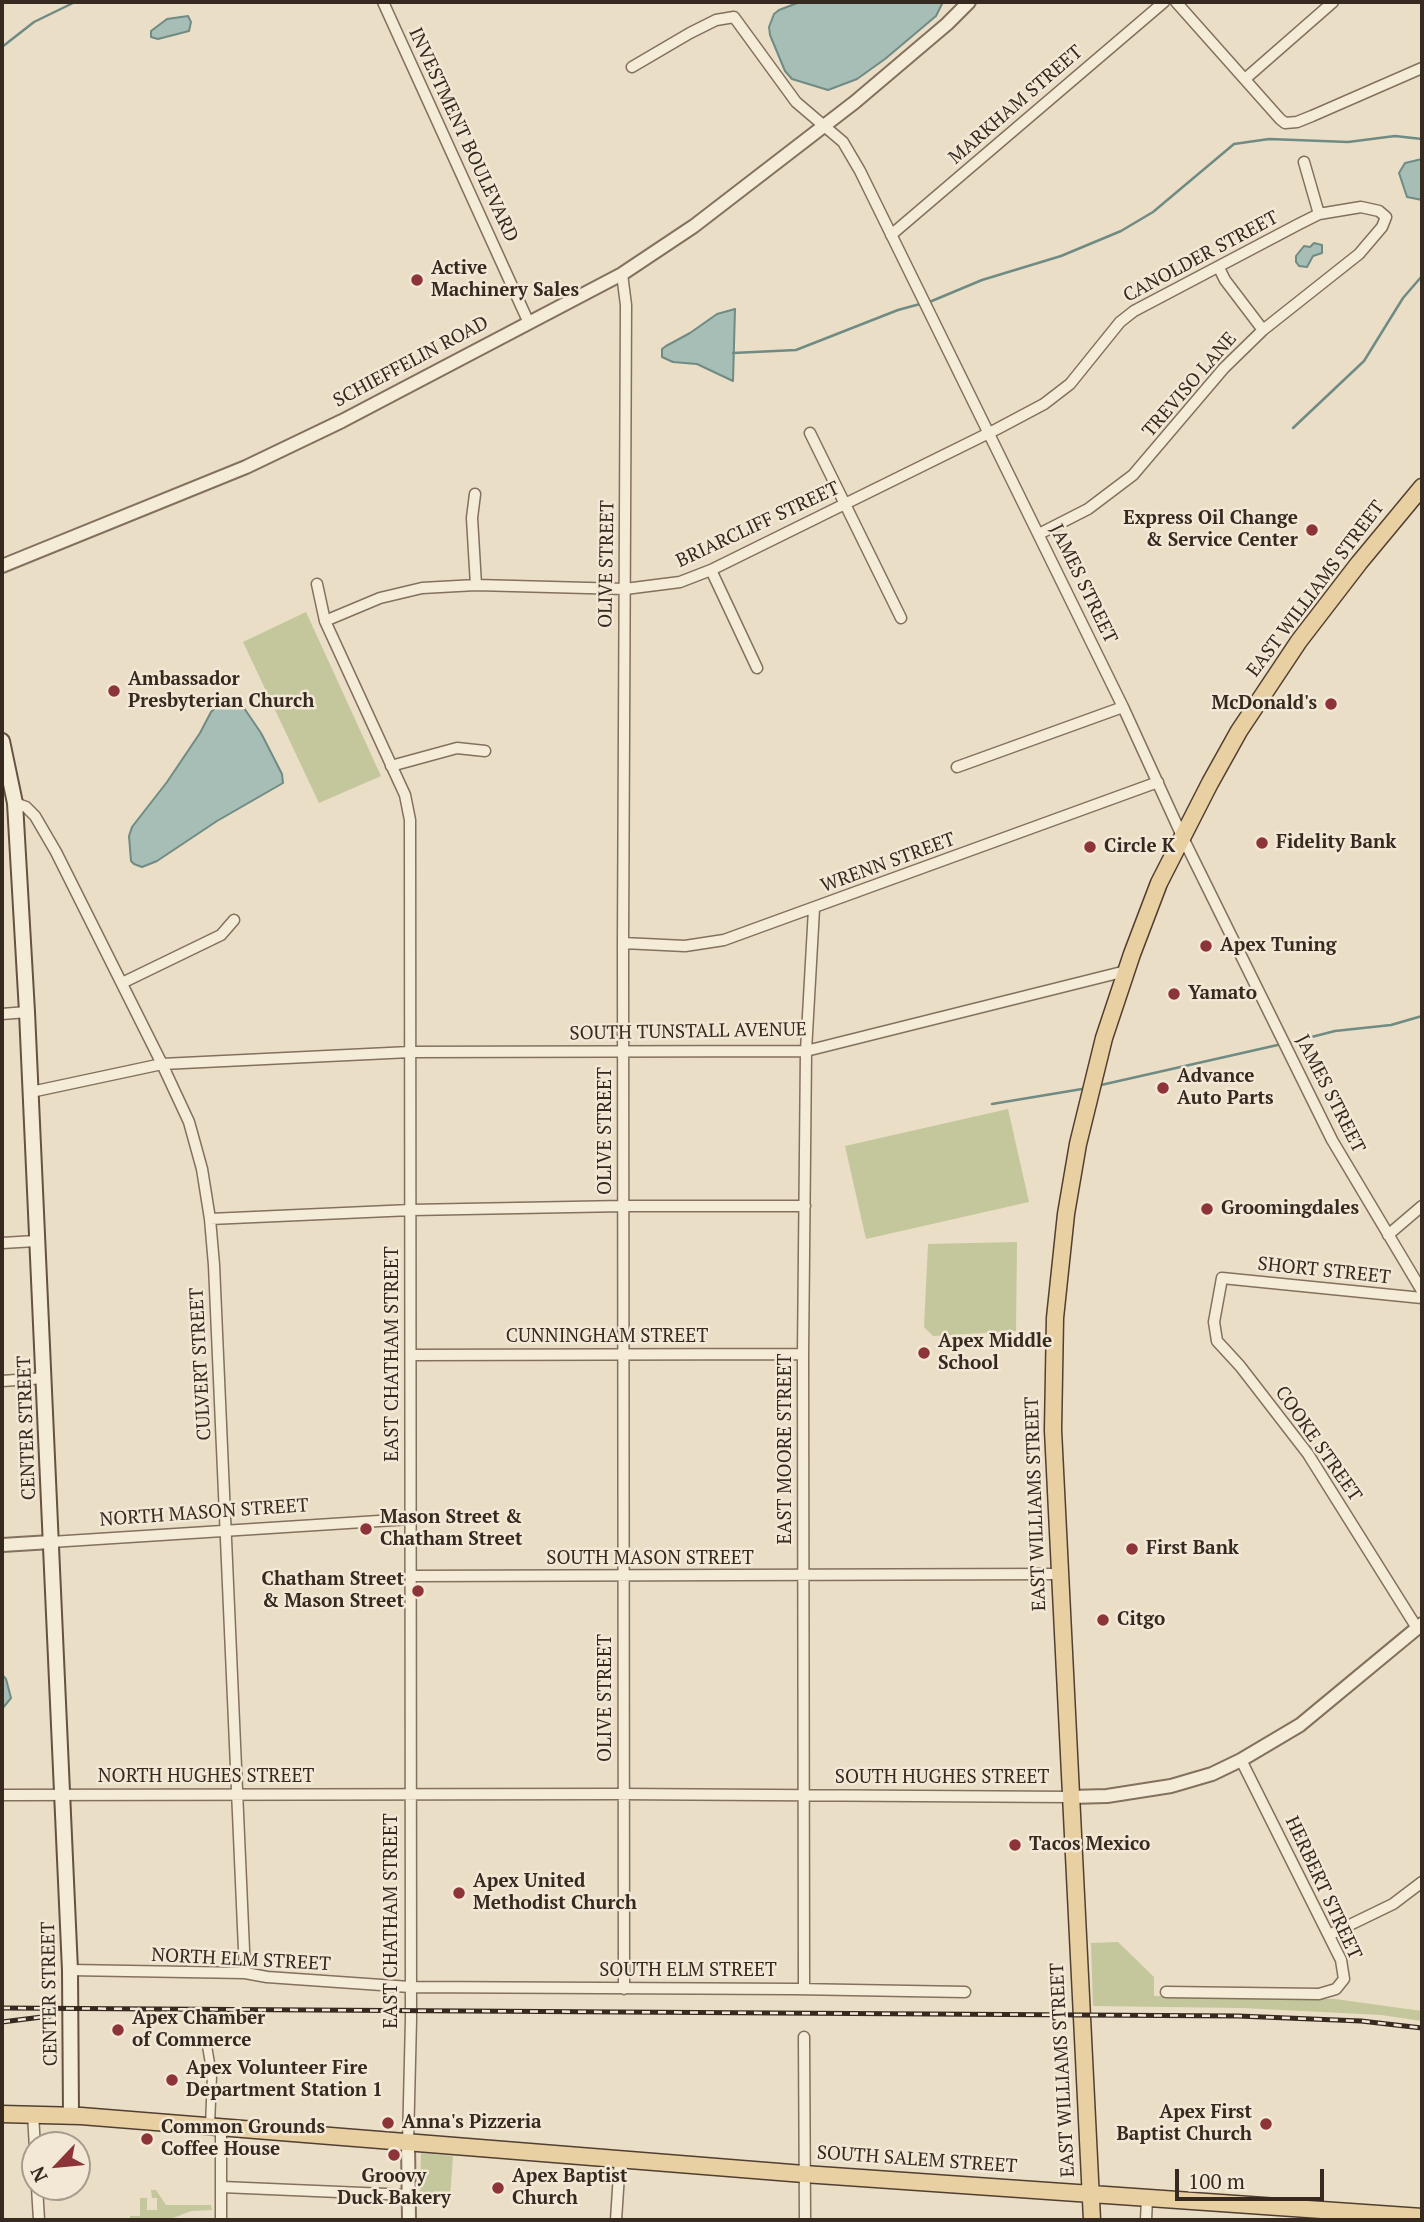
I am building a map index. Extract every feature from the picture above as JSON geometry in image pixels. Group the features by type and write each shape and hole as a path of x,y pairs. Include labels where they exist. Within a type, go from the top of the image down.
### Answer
{"main road":[{"name":"EAST WILLIAMS STREET","path":"1092,2220 1059,1574 1053,1369 1065,1224 1090,1092 1126,971 1150,906 1182,836 1230,747 1276,673 1328,601 1422,487"},
{"name":"CENTER STREET","path":"2,741 15,803 27,1012 70,1970 71,2115"},
{"name":"SOUTH SALEM STREET","path":"2,2114 71,2115 804,2174 1422,2217"}],"street":[{"name":"INVESTMENT BOULEVARD","path":"383,2 528,321"},
{"name":"SCHIEFFELIN ROAD","path":"2,566 82,531 246,467 342,421 622,274 694,226 824,126 887,76 969,2"},
{"name":"MARKHAM STREET","path":"891,235 1164,2"},
{"path":"1176,2 1280,120 1285,122 1297,122 1422,68"},
{"path":"1245,79 1333,2"},
{"name":"JAMES STREET","path":"632,66 716,20 734,17 796,102 843,142 1039,534 1182,836 1332,1140 1422,1291"},
{"path":"1304,162 1319,214"},
{"name":"CANOLDER STREET","path":"988,434 1059,394 1120,322 1134,311 1319,214 1361,207 1379,211 1386,217"},
{"name":"TREVISO LANE","path":"1039,534 1088,509 1133,475 1224,368 1263,330 1359,254 1382,227 1386,217"},
{"path":"1219,268 1263,330"},
{"name":"OLIVE STREET","path":"622,274 626,305 623,943 624,1989"},
{"path":"810,433 901,618"},
{"name":"BRIARCLIFF STREET","path":"325,621 380,598 409,590 476,586 625,589 680,582 711,570 988,434"},
{"path":"475,494 472,518 476,586"},
{"path":"711,570 757,668"},
{"name":"EAST CHATHAM STREET","path":"317,584 325,621 405,796 410,820 408,2143"},
{"path":"957,766 1123,707"},
{"path":"391,765 457,748 485,751"},
{"name":"WRENN STREET","path":"623,943 704,945 724,940 1158,782"},
{"name":"CULVERT STREET","path":"15,803 26,807 45,832 162,1064 194,1138 210,1219 244,1973"},
{"name":"EAST MOORE STREET","path":"804,1989 803,1354 806,1051 814,909"},
{"path":"122,983 221,935 234,920"},
{"name":"SOUTH TUNSTALL AVENUE","path":"30,1092 162,1064 410,1052 806,1051 1126,971"},
{"path":"2,1013 27,1012"},
{"path":"210,1219 411,1210 805,1206"},
{"path":"1388,1235 1422,1206"},
{"path":"2,1243 36,1241"},
{"name":"SHORT STREET","path":"1223,1278 1422,1298"},
{"name":"COOKE STREET","path":"1223,1278 1214,1322 1217,1341 1240,1366 1308,1454 1420,1626"},
{"name":"CUNNINGHAM STREET","path":"411,1355 803,1354"},
{"path":"2,1381 45,1378"},
{"name":"NORTH MASON STREET","path":"2,1545 410,1519"},
{"name":"SOUTH MASON STREET","path":"410,1576 1059,1574"},
{"name":"SOUTH HUGHES STREET","path":"410,1795 1070,1797 1107,1796 1171,1786 1212,1774 1300,1725 1420,1626"},
{"name":"HERBERT STREET","path":"1166,1992 1328,1993 1341,1985 1344,1970 1329,1935 1241,1760"},
{"name":"NORTH HUGHES STREET","path":"2,1795 410,1795"},
{"path":"1329,1935 1392,1904 1422,1882"},
{"name":"NORTH ELM STREET","path":"70,1970 244,1973 267,1978 410,1987"},
{"name":"SOUTH ELM STREET","path":"410,1987 965,1992"},
{"path":"804,2037 804,2220"},
{"path":"207,2046 222,2187 221,2220"},
{"path":"33,2113 34,2131"},
{"path":"408,2143 410,2220"},
{"path":"616,2220 620,2159"},
{"path":"222,2187 409,2195"},
{"path":"1146,2220 1147,2198"},
{"path":"38,2201 39,2220"}],"green space":[{"path":"306,612 381,776 319,803 243,642"},
{"path":"1008,1109 1029,1202 866,1239 845,1146"},
{"path":"1017,1242 1016,1331 933,1336 924,1327 928,1244"},
{"path":"1118,1942 1154,1977 1154,1996 1335,1999 1422,2011 1422,2021 1381,2015 1242,2008 1093,2006 1091,1943"},
{"path":"421,2153 453,2156 450,2198 420,2194"},
{"path":"151,2190 156,2190 166,2205 211,2205 212,2210 191,2211 168,2220 130,2220 130,2216 140,2216 140,2198 147,2198 147,2210 157,2210 157,2198 152,2198"}],"water":[{"path":"800,2 943,2 936,16 885,59 857,79 828,90 792,79 785,71 770,35 769,27 774,14"},
{"path":"188,16 191,22 189,31 158,39 151,37 151,31 167,19"},
{"path":"1422,159 1422,200 1407,197 1399,173 1405,163"},
{"path":"1314,243 1322,245 1322,253 1313,256 1307,267 1299,266 1296,256 1304,246 1310,247"},
{"path":"735,309 733,381 697,364 673,362 662,357 662,349 666,346 717,314"},
{"path":"224,704 244,708 261,733 282,774 283,783 217,821 157,861 142,867 134,864 131,861 129,836 132,827 167,782 211,712"},
{"path":"2,1674 11,1698 2,1709"}],"waterway":[{"path":"2,47 34,22 75,2"},
{"path":"927,303 982,280 1061,256 1121,231 1153,212 1234,144 1269,139 1348,142 1395,136 1422,139"},
{"path":"1293,428 1364,361 1403,298 1422,276"},
{"path":"733,353 796,350 920,304"},
{"path":"1288,1043 1335,1031 1391,1025 1422,1016"},
{"path":"1101,1085 1282,1044"},
{"path":"992,1104 1082,1089"}],"railway":[{"path":"2,2008 1238,2016 1361,2021 1422,2028"},
{"path":"2,2022 50,2016"}],"place":[{"name":"Active Machinery Sales","path":"417,280"},
{"name":"Express Oil Change & Service Center","path":"1312,530"},
{"name":"Ambassador Presbyterian Church","path":"114,691"},
{"name":"McDonald's","path":"1331,704"},
{"name":"Fidelity Bank","path":"1262,843"},
{"name":"Circle K","path":"1090,847"},
{"name":"Apex Tuning","path":"1206,946"},
{"name":"Yamato","path":"1174,994"},
{"name":"Advance Auto Parts","path":"1163,1088"},
{"name":"Groomingdales","path":"1207,1209"},
{"name":"Apex Middle School","path":"924,1353"},
{"name":"Mason Street & Chatham Street","path":"366,1529"},
{"name":"First Bank","path":"1132,1549"},
{"name":"Chatham Street & Mason Street","path":"418,1591"},
{"name":"Citgo","path":"1103,1620"},
{"name":"Tacos Mexico","path":"1015,1845"},
{"name":"Apex United Methodist Church","path":"459,1893"},
{"name":"Apex Chamber of Commerce","path":"118,2030"},
{"name":"Apex Volunteer Fire Department Station 1","path":"172,2080"},
{"name":"Anna's Pizzeria","path":"388,2123"},
{"name":"Apex First Baptist Church","path":"1266,2124"},
{"name":"Common Grounds Coffee House","path":"147,2139"},
{"name":"Groovy Duck Bakery","path":"394,2155"},
{"name":"Apex Baptist Church","path":"498,2188"}]}
